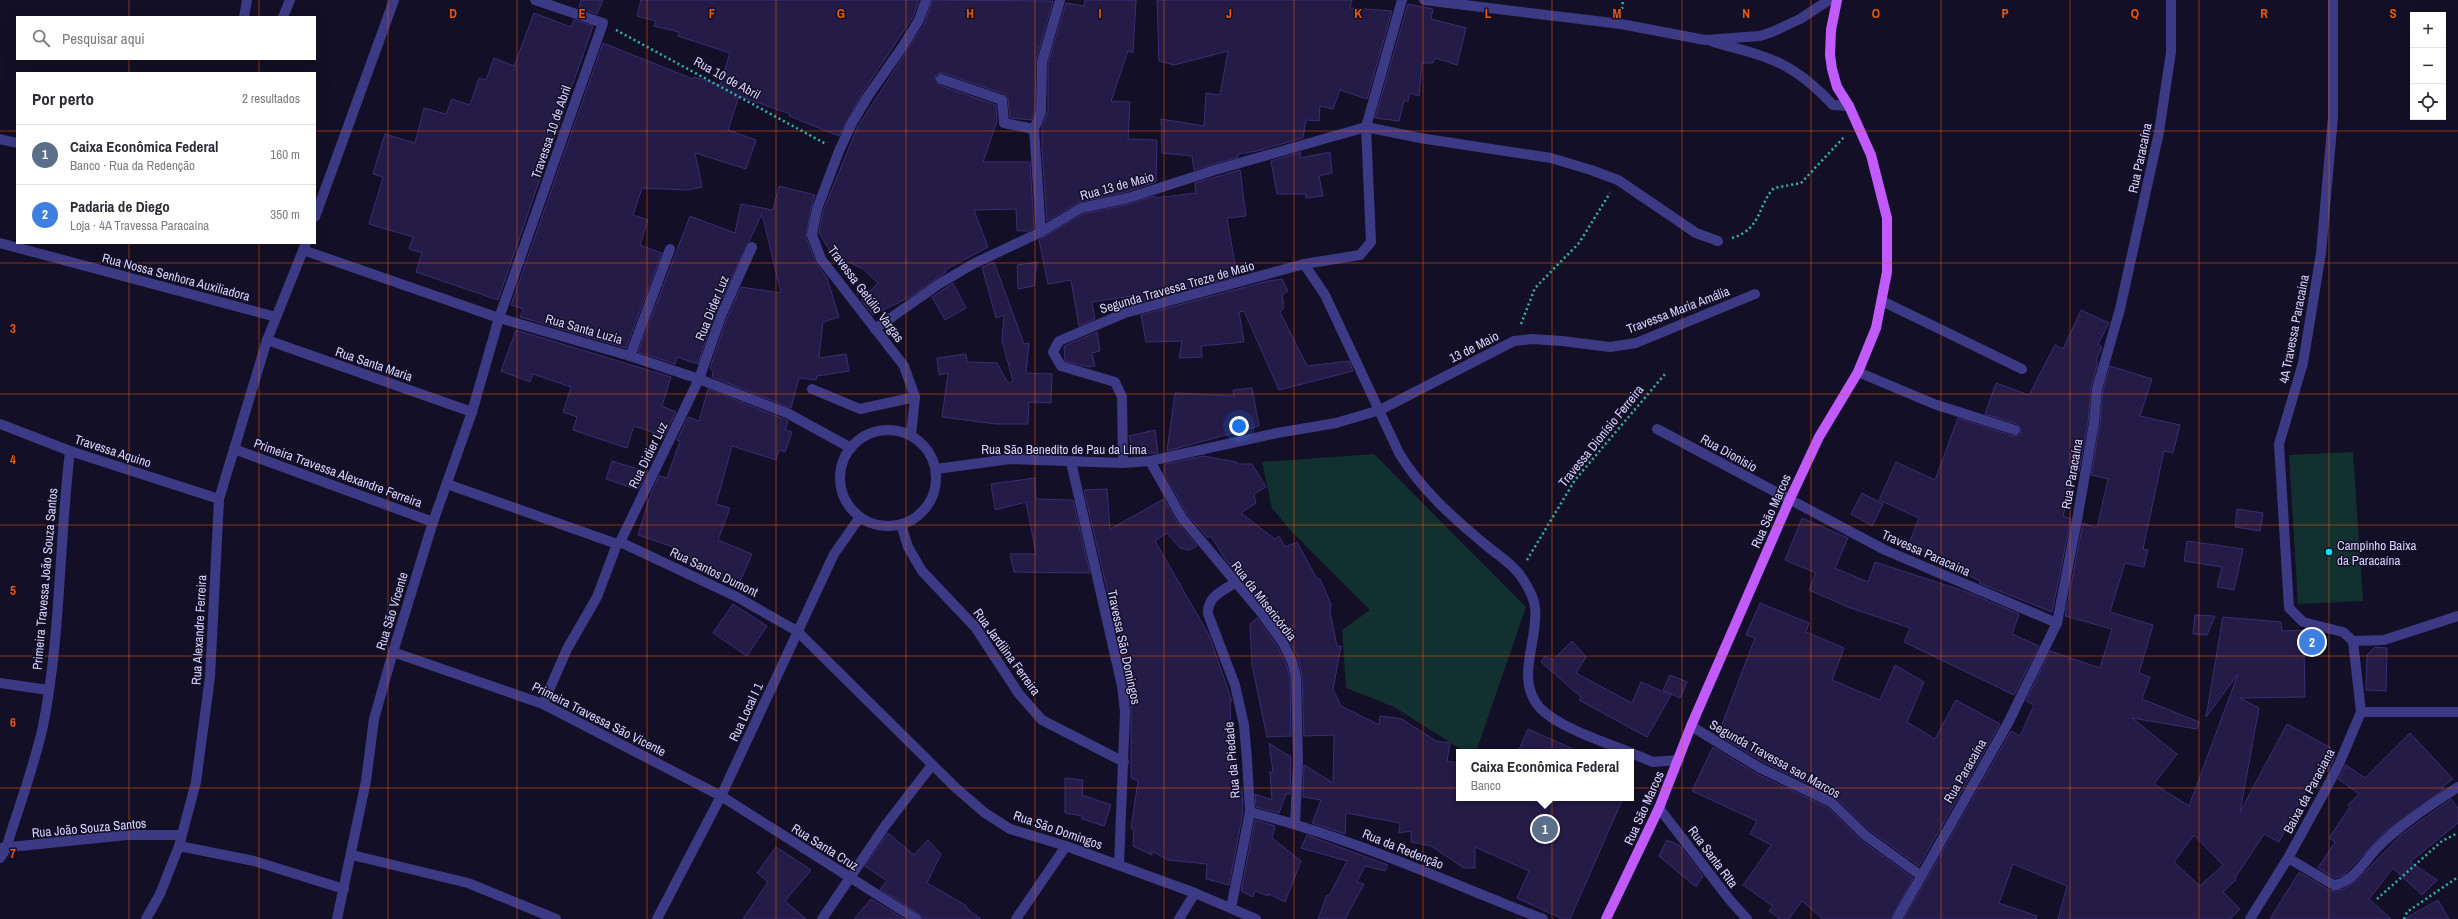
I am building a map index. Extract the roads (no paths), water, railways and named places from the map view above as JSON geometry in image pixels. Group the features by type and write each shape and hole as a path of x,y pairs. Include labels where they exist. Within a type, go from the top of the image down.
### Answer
{"main road":[{"name":"Rua São Marcos","path":"1606,919 1659,808 1691,726 1788,501 1819,436 1858,372 1876,328 1887,272 1887,218 1871,155 1849,106 1837,87 1830,55 1831,30 1837,0"}],"street":[{"path":"244,16 247,0"},
{"path":"283,16 290,0"},
{"path":"316,214 394,0"},
{"name":"Travessa 10 de Abril","path":"499,318 603,23 535,0"},
{"name":"Travessa Getúlio Vargas","path":"911,436 915,397 904,366 821,259 812,235 817,209 839,151 868,96 903,46 919,20 926,0"},
{"path":"1041,232 1034,129 1041,112 1042,62 1060,0"},
{"path":"1402,0 1366,127 1370,242 1360,255 1304,264 1325,295 1411,472 1464,526 1519,574 1532,595 1535,608 1528,671 1531,695 1540,708 1562,723 1623,749"},
{"path":"1424,0 1508,4 1705,40 1765,56 1785,64 1809,81 1833,105 1849,106"},
{"path":"1705,40 1760,36 1800,19 1829,0"},
{"name":"Rua Paracaína","path":"1897,919 1920,875 2008,723 2057,623 2094,423 2097,389 2120,308 2160,132 2171,52 2171,0"},
{"name":"4A Travessa Paracaina","path":"2333,0 2332,117 2321,253 2303,363 2278,444 2288,608 2303,622 2343,632 2353,641"},
{"path":"941,79 1002,100 1004,123 1034,129"},
{"name":"Rua 13 de Maio","path":"875,329 946,280 1008,246 1041,232 1081,208 1128,198 1215,170 1366,127 1420,138 1551,158 1618,180 1696,233 1718,241"},
{"path":"0,139 16,143"},
{"name":"Rua Nossa Senhora Auxiliadora","path":"0,243 276,317"},
{"name":"Rua Santa Luzia","path":"304,246 499,318 630,356 699,379 786,413 851,448"},
{"name":"Rua Alexandre Ferreira","path":"146,919 160,894 179,846 196,782 210,677 219,500 268,340 304,246"},
{"name":"Rua Dider Luz","path":"699,379 721,316 752,247"},
{"path":"630,356 670,249"},
{"name":"Segunda Travessa Treze de Maio","path":"1123,463 1122,397 1120,390 1115,382 1061,366 1053,352 1059,341 1125,313 1304,264"},
{"name":"Travessa Maria Amália","path":"1514,341 1532,339 1610,347 1636,343 1755,294"},
{"path":"1882,301 2022,369"},
{"name":"Rua São Vicente","path":"337,919 352,855 366,781 374,719 433,522 472,412 499,318"},
{"name":"Rua Santa Maria","path":"268,340 472,412"},
{"name":"13 de Maio","path":"1380,410 1514,341"},
{"path":"1858,372 1934,404 2015,430"},
{"name":"Rua Didier Luz","path":"543,704 567,649 597,597 618,543 699,379"},
{"path":"812,389 860,409 915,397"},
{"name":"Rua São Benedito de Pau da Lima","path":"936,469 1010,459 1071,462 1150,462 1278,433 1336,423 1380,410"},
{"name":"Travessa Aquino","path":"0,424 70,451 219,500"},
{"name":"Rua Dionisio","path":"1657,429 1788,501"},
{"path":"883,430 897,431 911,436 922,444 931,456 936,469 936,483 933,497 925,509 915,519 901,524 887,526 873,524 860,517 846,500 841,480 842,466 851,448 869,434 883,430"},
{"name":"Primeira Travessa Alexandre Ferreira","path":"234,449 433,522"},
{"name":"Primeira Travessa João Souza Santos","path":"0,858 42,727 56,630 64,496 70,451"},
{"name":"Travessa São Domingos","path":"1071,462 1122,686 1125,712 1119,865"},
{"name":"Rua da Misericórdia","path":"1150,462 1182,518 1278,636 1292,661 1296,677 1298,753 1295,824"},
{"path":"447,484 618,543"},
{"name":"Travessa Paracaina","path":"1788,501 1885,550 2057,623"},
{"name":"Rua Local I 1","path":"657,919 721,796 834,554 860,517"},
{"name":"Rua Jardilina Ferreira","path":"901,524 908,547 922,571 975,627 1019,694 1042,720 1124,762"},
{"name":"Rua Santos Dumont","path":"618,543 737,597 797,631"},
{"name":"Rua da Piedade","path":"1231,908 1250,812 1241,712 1235,685 1208,614 1207,607 1213,597 1235,582"},
{"path":"2353,641 2384,640 2458,616"},
{"name":"Rua São Domingos","path":"797,631 932,765 985,813 1010,829 1066,846 1196,893 1256,919"},
{"name":"Baixa da Paraciana","path":"2250,919 2288,858 2340,764 2361,712 2353,641"},
{"name":"Primeira Travessa São Vicente","path":"393,652 543,704 721,796"},
{"path":"0,683 48,690"},
{"path":"2361,712 2458,712"},
{"name":"Segunda Travessa sao Marcos","path":"1691,726 1760,768 1831,802 1866,836 1920,875"},
{"path":"1634,754 1653,762 1679,760"},
{"path":"822,919 849,878 932,765"},
{"path":"2288,858 2334,885 2347,882 2379,846 2400,827 2458,788"},
{"name":"Rua Santa Cruz","path":"721,796 916,919"},
{"name":"Rua Santa RIta","path":"1659,808 1729,899 1747,919"},
{"name":"Rua da Redenção","path":"1250,812 1295,824 1362,846 1458,887 1543,919"},
{"name":"Rua João Souza Santos","path":"3,848 127,835 181,835"},
{"path":"179,846 254,861 344,889"},
{"path":"1016,919 1066,846"},
{"path":"352,855 468,883 556,919"},
{"path":"1179,919 1196,893"}],"place":[{"name":"Campinho Baixa da Paracaína","path":"2329,552"},
{"name":"Padaria de Diego","path":"2312,642"},
{"name":"Caixa Econômica Federal","path":"1545,829"}]}
